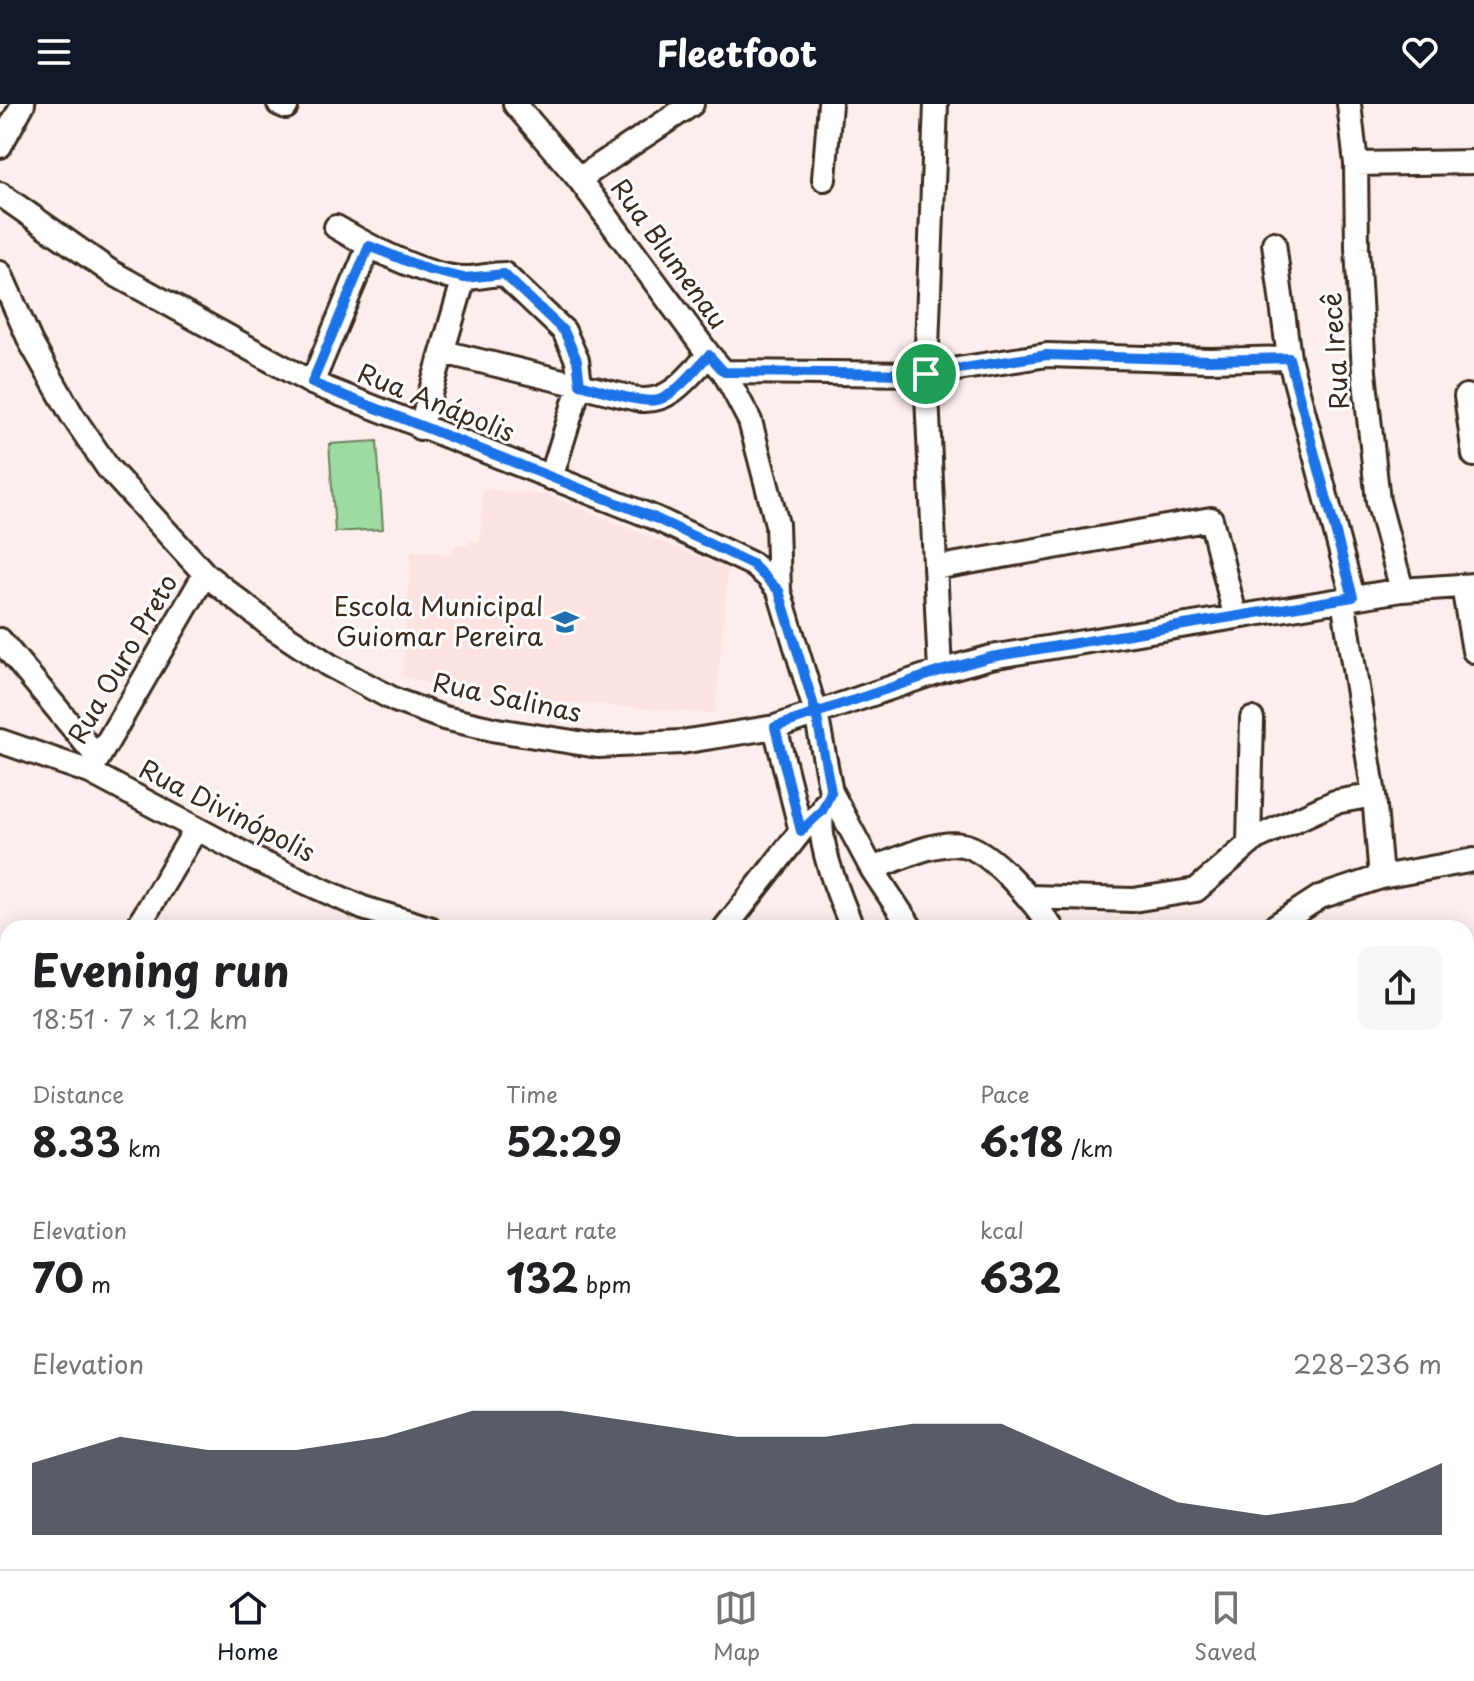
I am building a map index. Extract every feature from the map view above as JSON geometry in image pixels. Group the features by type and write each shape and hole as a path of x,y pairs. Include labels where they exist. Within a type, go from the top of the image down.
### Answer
{"street":[{"path":"0,146 23,104"},
{"name":"Rua Blumenau","path":"515,104 579,179 716,364 750,421 777,524 779,591"},
{"path":"579,179 692,104"},
{"path":"824,179 830,104"},
{"path":"936,104 926,374 940,671"},
{"name":"Rua Irecê","path":"1349,104 1356,164 1363,356 1376,487 1402,590"},
{"path":"1356,164 1474,162"},
{"name":"Rua Anápolis","path":"0,194 111,272 312,383 655,518 752,564 779,591"},
{"path":"336,227 369,246 429,270 464,278 504,274 564,331 577,360 580,384 551,478"},
{"path":"1274,243 1289,358 1348,598 1374,795 1381,877"},
{"path":"312,383 369,246"},
{"name":"Rua Salinas","path":"0,273 31,343 72,415 108,468 205,574 272,627 329,665 395,700 444,718 497,730 598,746 681,742 775,727 940,671 991,657 1348,598 1402,590 1468,586"},
{"path":"420,428 464,278"},
{"path":"443,352 641,400 658,401 716,364 926,374 1047,355 1210,360 1289,358"},
{"path":"1466,396 1474,455"},
{"path":"935,568 1211,519 1235,615"},
{"name":"Rua Ouro Preto","path":"94,765 205,574"},
{"path":"1468,586 1474,651"},
{"path":"779,591 816,713 827,802 824,841 849,920"},
{"path":"0,640 94,765"},
{"path":"1249,844 1252,719"},
{"path":"775,727 801,831"},
{"name":"Rua Divinópolis","path":"0,741 94,765 196,829 254,859 363,908 403,920"},
{"path":"1030,897 1133,900 1196,890 1256,838 1335,802 1374,795"},
{"path":"731,920 827,802"},
{"path":"827,802 906,920"},
{"path":"142,920 196,829"},
{"path":"872,869 929,848 963,845 986,857 1030,897 1046,920"},
{"path":"1284,920 1320,897 1381,877 1474,860"}],"shaded area":[{"name":"Escola Municipal Guiomar Pereira","path":"483,489 547,495 728,569 715,714 472,695 402,676 411,551 453,554 455,544 480,542"}],"green space":[{"path":"377,441 383,529 335,532 329,444"}],"place":[{"name":"Escola Municipal Guiomar Pereira","path":"565,622"}],"route":[{"path":"926,374 724,372 709,355 668,395 658,401 641,400 580,384 577,360 564,331 504,274 464,278 429,270 369,246 312,383 655,518 752,564 767,576 779,591 816,713 775,727 801,831 822,811 831,792 816,713 991,657 1353,597 1289,358 1210,360 1047,355 926,374"}]}
